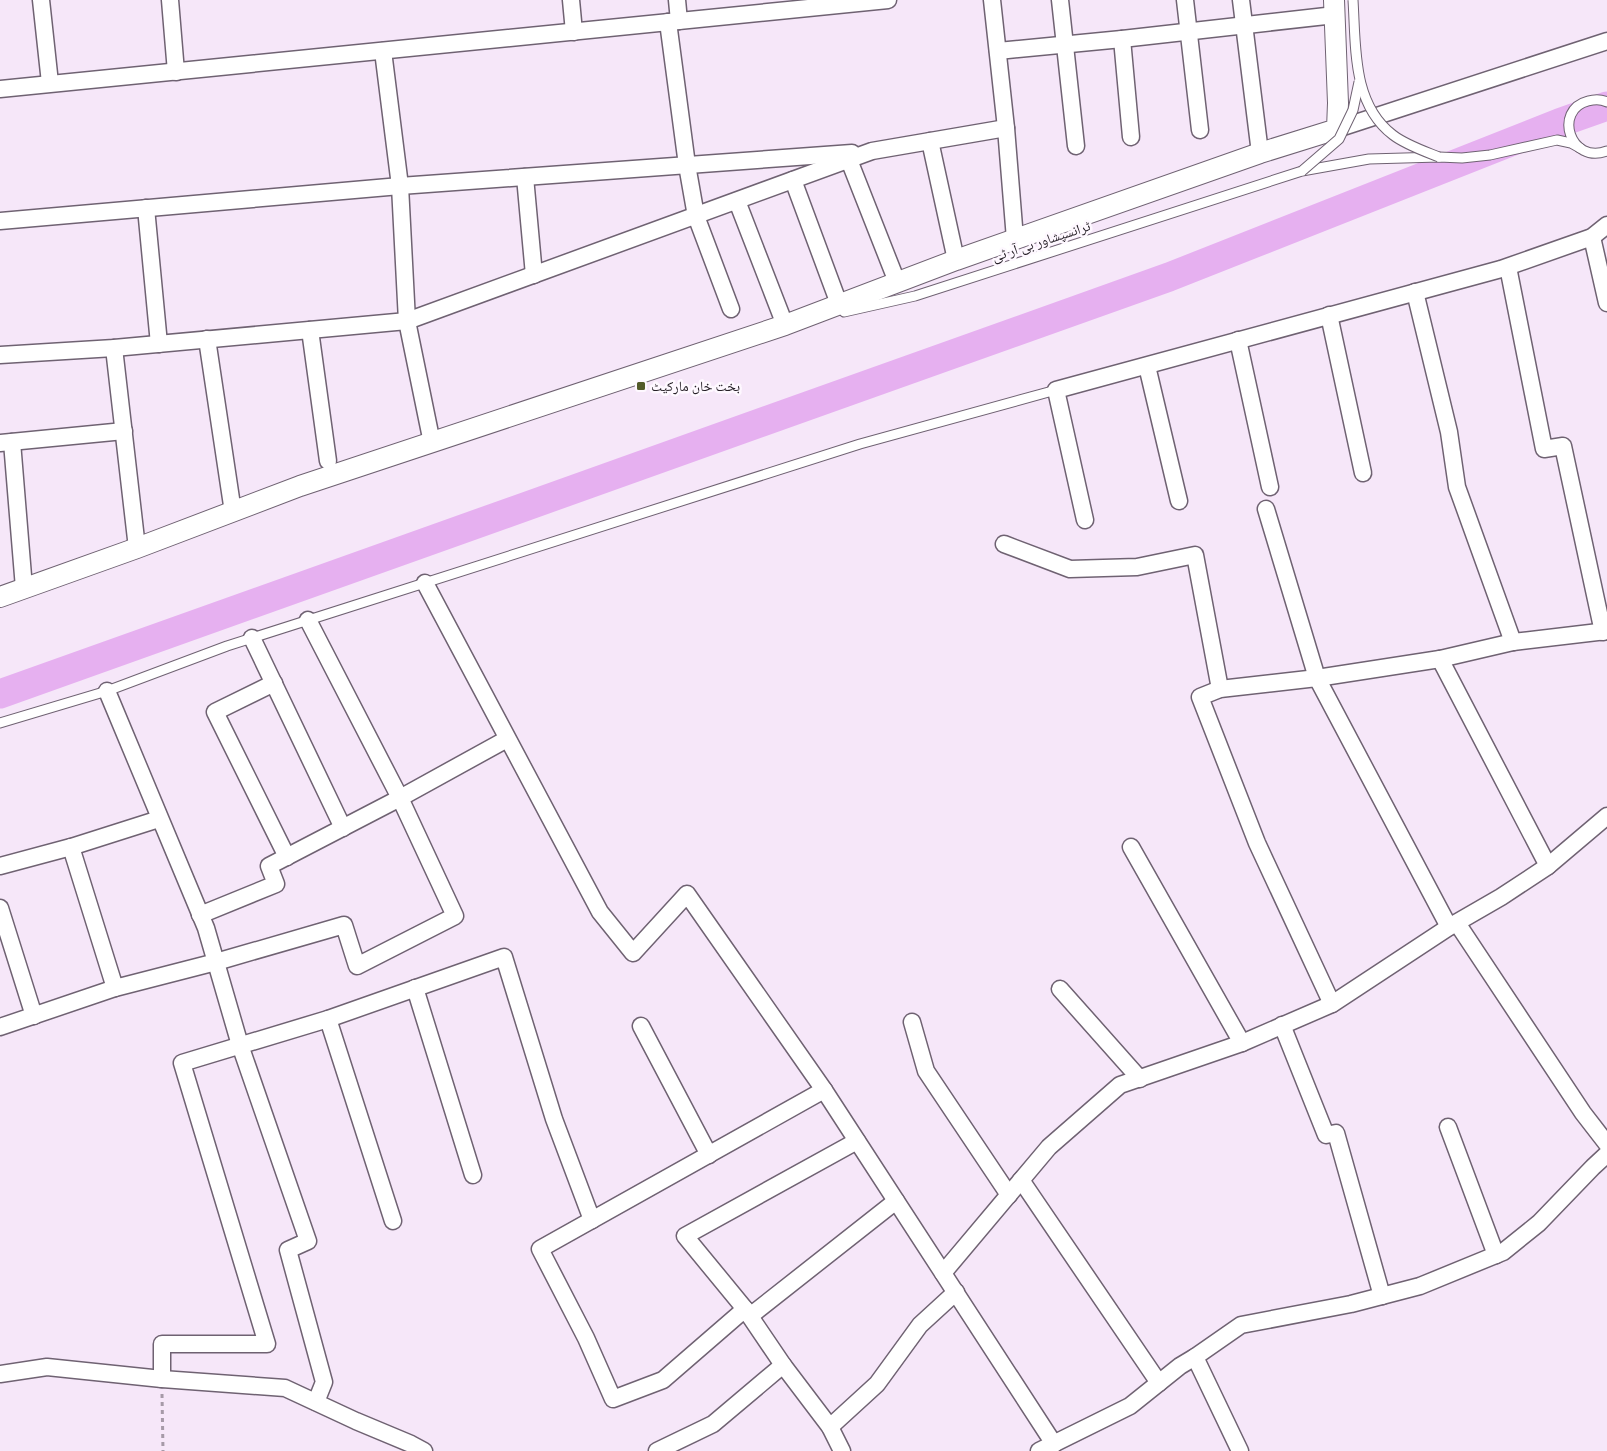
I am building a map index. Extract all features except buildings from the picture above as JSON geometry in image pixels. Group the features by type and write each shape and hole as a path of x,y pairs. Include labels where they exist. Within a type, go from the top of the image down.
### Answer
{"street":[{"path":"41,0 50,83"},
{"path":"170,0 176,72"},
{"path":"571,0 574,32"},
{"path":"677,0 673,22 687,165 696,216 731,309"},
{"path":"0,89 888,0"},
{"path":"992,0 1006,128 1015,240"},
{"path":"1060,0 1076,146"},
{"path":"1185,0 1200,130"},
{"path":"1241,0 1260,153"},
{"path":"998,51 1244,25 1334,8 1338,103 1337,129"},
{"path":"1122,39 1131,137"},
{"path":"0,597 137,548 300,486 785,325 956,260 1260,153 1607,41"},
{"path":"383,51 400,186 407,321 432,443"},
{"path":"0,221 400,186 872,152 1006,128"},
{"path":"930,141 956,260"},
{"path":"0,355 114,348 407,321 872,152"},
{"path":"849,160 897,282"},
{"path":"524,177 534,275"},
{"path":"793,180 839,304"},
{"path":"737,201 785,325"},
{"path":"146,208 159,344"},
{"path":"1085,520 1056,390 1508,267 1592,237 1607,225"},
{"path":"1592,237 1607,304"},
{"path":"1332,1004 1257,843 1200,697 1220,689 1317,678 1440,659 1513,642 1605,632 1564,446 1544,449 1508,267"},
{"path":"1415,292 1449,432 1457,487 1513,642"},
{"path":"1329,315 1363,473"},
{"path":"310,330 328,461"},
{"path":"207,339 233,512"},
{"path":"1238,340 1270,487"},
{"path":"114,348 137,548"},
{"path":"1147,366 1179,501"},
{"path":"24,588 6,443 124,431"},
{"path":"1266,509 1317,678 1453,925 1583,1113 1607,1144"},
{"path":"1004,544 1070,569 1137,567 1195,555 1220,689"},
{"path":"425,583 600,912 633,954 687,894 824,1090 956,1292 1047,1448 1130,1406 1180,1366 1195,1358 1241,1324 1351,1304 1420,1286 1503,1252 1539,1223 1607,1154"},
{"path":"0,1027 115,988 216,962 344,925 357,966 454,916 400,798 308,620"},
{"path":"252,638 343,828"},
{"path":"1440,659 1548,866"},
{"path":"274,683 215,712 287,857"},
{"path":"108,691 200,915 240,1045 308,1241 288,1250 324,1382 316,1402"},
{"path":"200,915 276,884 269,866 400,798 507,739"},
{"path":"943,1273 1049,1147 1120,1085 1242,1043 1332,1004 1548,866 1607,816"},
{"path":"0,866 71,847 159,819"},
{"path":"71,847 115,988"},
{"path":"1131,847 1242,1043"},
{"path":"0,908 34,1016"},
{"path":"162,1379 162,1344 267,1344 182,1063 328,1019 504,957 554,1119 592,1220"},
{"path":"415,988 473,1175"},
{"path":"1060,989 1140,1078"},
{"path":"328,1019 393,1221"},
{"path":"912,1022 926,1071 1009,1195"},
{"path":"1282,1025 1326,1135 1336,1134 1382,1296"},
{"path":"641,1026 709,1155"},
{"path":"824,1090 540,1250 586,1338 613,1399 663,1380 747,1312 896,1201"},
{"path":"1448,1127 1496,1255"},
{"path":"842,1451 830,1427 747,1312 685,1236 857,1141"},
{"path":"1021,1180 1159,1383"},
{"path":"830,1427 876,1384 920,1325 956,1292"},
{"path":"1195,1358 1240,1451"},
{"path":"657,1451 713,1424 784,1365"},
{"path":"0,1374 47,1367 162,1379 285,1388 424,1451"}],"lane":[{"name":"ٹرانسپشاور بی آر ٹی","path":"1353,0 1356,61 1365,98 1377,120 1394,136 1439,157"},
{"name":"ٹرانسپشاور بی آر ٹی","path":"1302,171 1339,139 1353,110 1360,81"},
{"path":"1546,141 1564,129 1578,105 1594,99 1606,101"},
{"path":"1569,120 1570,137 1580,148"},
{"name":"ٹرانسپشاور بی آر ٹی","path":"785,325 915,296 1302,171 1369,159 1462,158 1490,155 1546,141"},
{"path":"1546,141 1564,141 1591,153 1607,151"},
{"path":"0,723 108,691 226,646 860,444 1056,390"}],"path":[{"path":"162,1379 163,1451"}],"waterway":[{"path":"0,694 1169,277 1559,123 1607,106"}],"place":[{"name":"بخت خان مارکیٹ","path":"641,386"}]}
